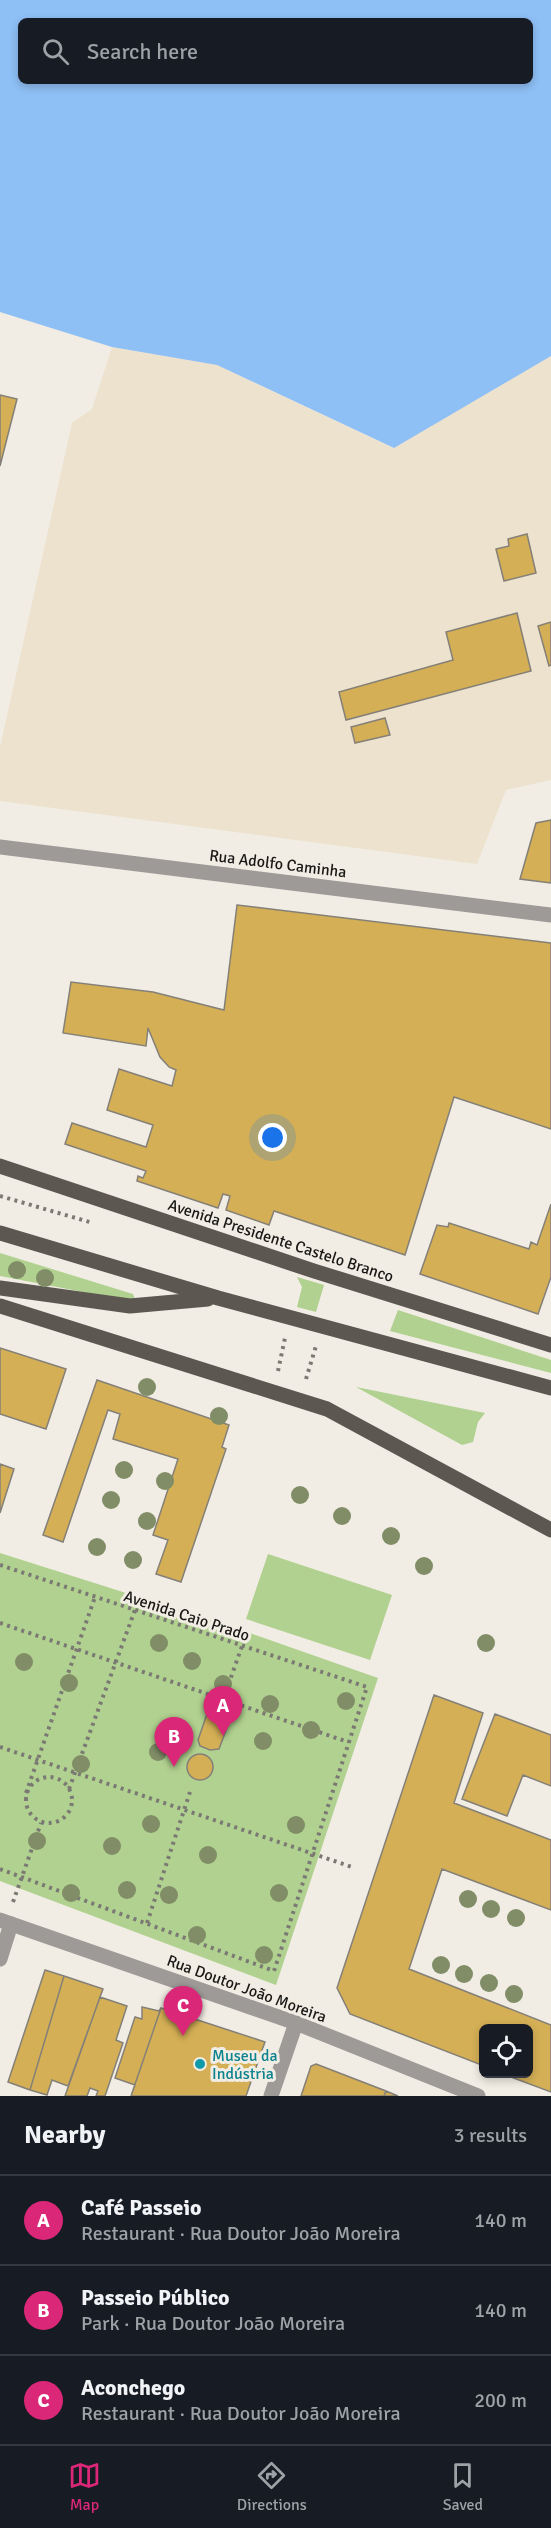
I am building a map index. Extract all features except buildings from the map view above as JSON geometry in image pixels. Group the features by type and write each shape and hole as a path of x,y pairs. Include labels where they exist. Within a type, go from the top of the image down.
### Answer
{"main road":[{"name":"Avenida Presidente Castelo Branco","path":"0,1166 314,1271 551,1345"},
{"path":"0,1233 218,1298 551,1388"},
{"path":"0,1288 130,1306 218,1298"},
{"path":"0,1306 327,1409 551,1530"}],"street":[{"name":"Rua Adolfo Caminha","path":"0,847 551,915"},
{"path":"0,1959 6,1922"},
{"name":"Rua Doutor João Moreira","path":"6,1922 296,2023 478,2096"},
{"path":"271,2096 296,2023"}],"path":[{"path":"290,1317 277,1376 300,1399"},
{"path":"306,1380 317,1344"},
{"name":"Avenida Caio Prado","path":"0,1565 367,1687 348,1742"},
{"path":"26,1793 38,1780 47,1777 57,1779 69,1789 72,1800 70,1809 63,1819 52,1824 41,1823 31,1816 26,1806 26,1793 95,1597"},
{"path":"69,1789 135,1610"},
{"path":"0,1623 348,1742 274,1971 0,1869"},
{"path":"221,1706 242,1646"},
{"path":"0,1747 352,1867"},
{"path":"147,1923 190,1792"},
{"path":"6,1922 41,1823"}],"shaded area":[{"path":"112,347 217,365 393,448 551,356 551,780 506,790 477,864 0,801 0,747 72,423 92,409"}],"green space":[{"path":"0,1253 133,1294 135,1299 130,1301 0,1276"},
{"path":"297,1277 324,1285 316,1312 297,1307 302,1287"},
{"path":"398,1310 551,1360 551,1373 390,1331"},
{"path":"356,1387 485,1413 478,1422 473,1442 462,1445"},
{"path":"0,1553 230,1626 378,1678 276,1985 0,1881"},
{"path":"268,1554 392,1595 370,1660 246,1619"}],"water":[{"path":"0,0 551,0 551,356 394,448 217,365 112,347 0,312"}],"place":[{"name":"Café Passeio","path":"223,1736"},
{"name":"Passeio Público","path":"174,1767"},
{"name":"Aconchego","path":"183,2036"},
{"name":"Museu da Indústria","path":"200,2064"}]}
